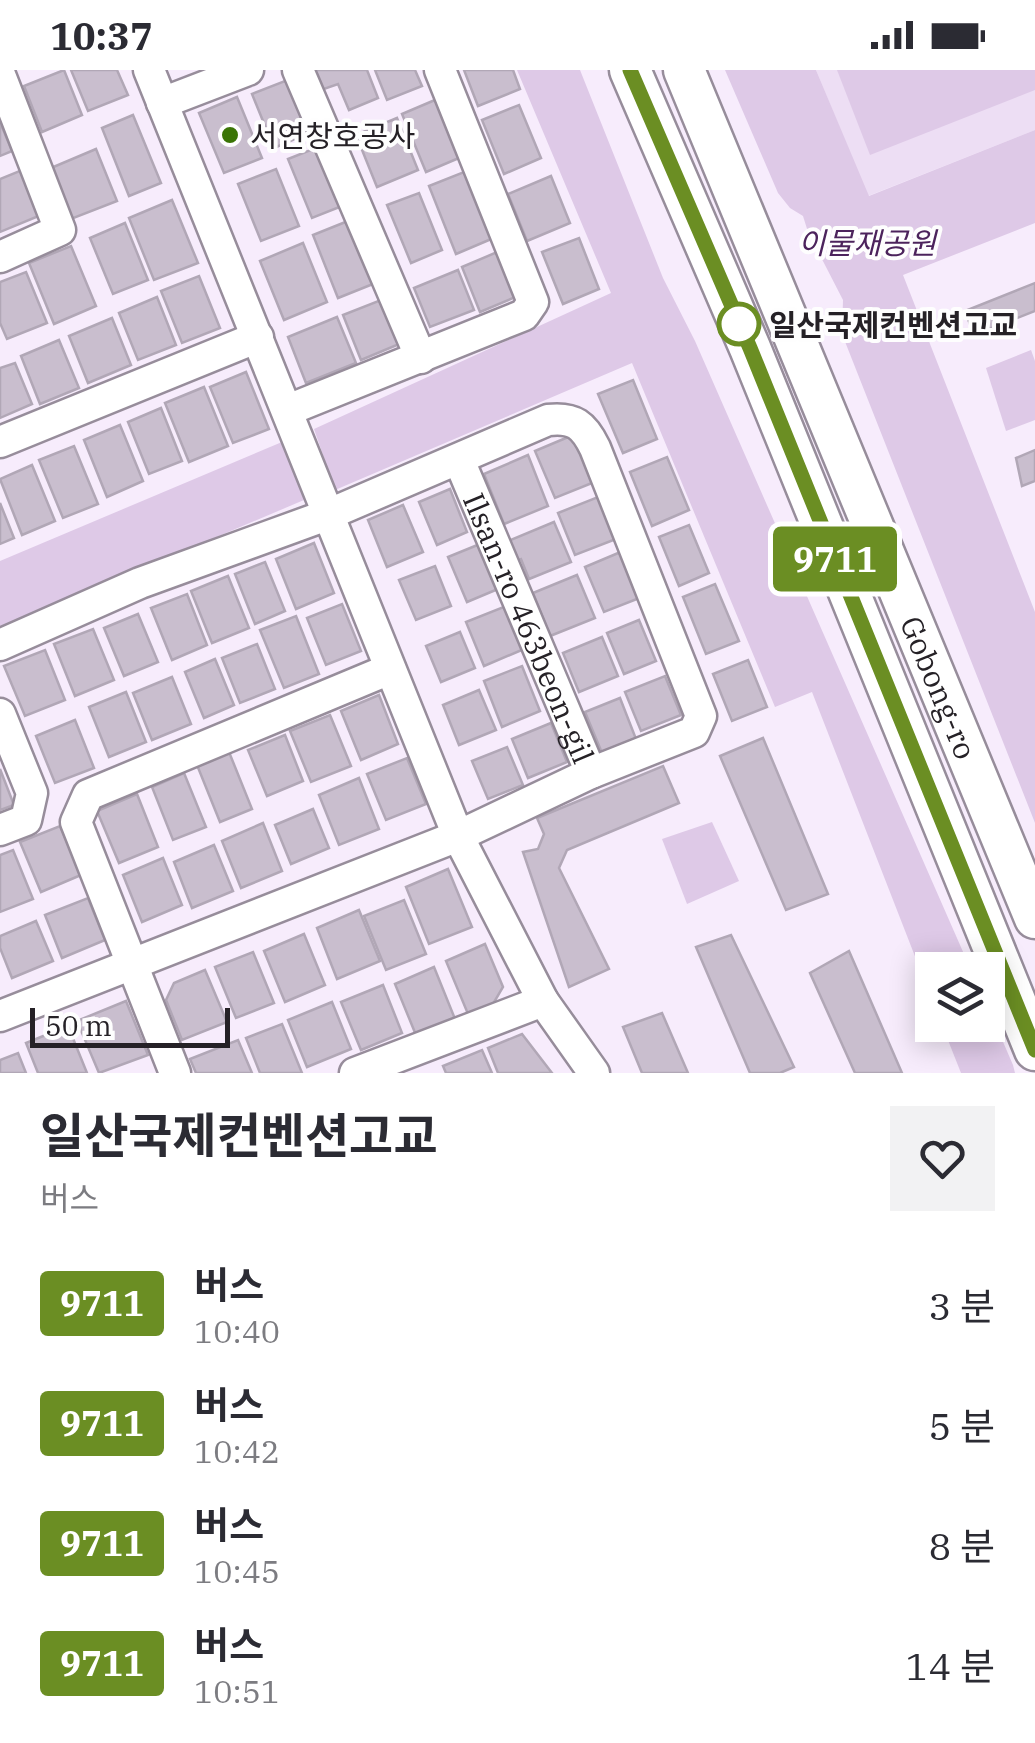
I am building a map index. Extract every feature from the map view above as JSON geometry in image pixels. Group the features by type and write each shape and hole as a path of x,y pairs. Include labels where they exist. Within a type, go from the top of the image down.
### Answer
{"main road":[{"name":"Gobong-ro","path":"630,70 750,348 1035,1050"},
{"name":"Gobong-ro","path":"684,70 1035,918"}],"street":[{"path":"150,70 458,836 542,1001 594,1073"},
{"path":"162,103 248,70"},
{"path":"298,70 421,358"},
{"path":"288,410 524,314 533,302 440,70"},
{"path":"0,76 60,230 0,257"},
{"path":"0,442 258,337"},
{"name":"Ilsan-ro 463beon-gil","path":"0,645 140,583 326,514 548,420 564,418 587,431 699,708 700,724 684,736 591,773 458,836 0,1016"},
{"name":"Ilsan-ro 463beon-gil","path":"459,460 591,773"},
{"path":"174,1073 76,822 88,795 390,669"},
{"path":"0,714 32,792 13,825"},
{"path":"356,1073 542,1001"}],"shaded area":[{"path":"816,70 1035,70 1035,130 868,196"}],"green space":[{"path":"517,70 580,70 663,278 695,341 963,952 915,952 915,956 812,692 775,707 632,363 335,490 314,429 611,293"},
{"name":"이물재공원","path":"725,70 816,70 869,196 1035,130 1035,223 903,275 1035,612 1035,823 842,334 843,300 803,216 778,193"},
{"path":"837,70 1035,70 1035,90 870,155"},
{"path":"1031,350 1035,361 1035,420 1006,431 986,368"},
{"path":"282,442 304,500 0,629 0,561"},
{"path":"712,822 739,881 687,904 662,839"},
{"path":"949,1042 1003,1042 1015,1073 961,1073"}],"building":[{"path":"64,70 82,115 42,132 24,86"},
{"path":"71,70 117,70 128,95 88,111"},
{"path":"313,70 367,70 378,98 349,110 338,84 321,90"},
{"path":"375,70 415,70 422,86 387,100"},
{"path":"464,70 513,70 520,89 478,106"},
{"path":"290,79 311,132 274,148 252,94"},
{"name":"서연창호공사","path":"237,97 262,158 224,173 199,113"},
{"path":"442,97 466,155 426,172 402,114"},
{"path":"519,105 541,158 504,174 482,120"},
{"path":"133,115 161,183 129,196 102,128"},
{"path":"397,118 418,170 377,187 356,135"},
{"path":"0,122 12,151 0,156"},
{"path":"318,147 342,206 312,218 288,159"},
{"path":"96,149 117,201 71,219 51,168"},
{"path":"276,169 299,226 261,241 238,184"},
{"path":"22,170 41,215 0,232 0,179"},
{"path":"469,170 496,237 456,254 429,186"},
{"path":"551,176 570,223 527,241 508,194"},
{"path":"419,193 442,250 411,263 387,205"},
{"path":"172,200 198,263 154,280 129,218"},
{"path":"353,219 378,282 338,298 313,235"},
{"path":"125,223 148,280 113,294 90,238"},
{"path":"579,238 599,289 563,304 542,252"},
{"path":"303,243 327,302 284,320 260,261"},
{"path":"71,246 96,306 54,324 29,263"},
{"path":"502,250 516,286 513,298 480,312 462,267"},
{"path":"458,270 474,310 430,327 414,288"},
{"path":"26,272 47,323 7,339 0,323 0,282"},
{"path":"199,276 220,328 182,343 161,291"},
{"path":"1035,283 1035,311 974,335 965,311"},
{"path":"157,297 176,345 138,360 119,313"},
{"path":"386,298 404,342 361,360 343,315"},
{"path":"337,317 356,363 306,383 288,337"},
{"path":"112,318 131,365 88,383 69,336"},
{"path":"59,340 79,388 40,404 21,356"},
{"path":"15,363 32,404 0,418 0,368"},
{"path":"246,372 269,429 233,443 210,387"},
{"path":"633,380 657,439 623,453 598,394"},
{"path":"204,387 228,446 189,462 165,403"},
{"path":"161,408 182,461 149,474 128,422"},
{"path":"120,425 143,481 107,497 84,440"},
{"path":"573,435 592,483 555,498 535,451"},
{"path":"74,446 98,504 63,518 39,460"},
{"path":"1035,450 1035,481 1022,486 1016,458"},
{"path":"528,455 548,506 504,524 484,474"},
{"path":"667,457 689,510 652,526 630,472"},
{"path":"32,465 55,521 22,535 0,479"},
{"path":"450,489 467,532 437,545 419,502"},
{"path":"598,497 616,539 575,555 558,513"},
{"path":"0,503 14,538 0,544"},
{"path":"403,505 423,552 387,567 368,520"},
{"path":"554,522 571,562 529,579 508,541"},
{"path":"689,525 709,573 679,586 659,537"},
{"path":"314,543 334,593 296,609 276,559"},
{"path":"480,544 498,589 467,602 448,557"},
{"path":"623,551 642,597 604,612 585,567"},
{"path":"265,562 285,611 255,624 235,574"},
{"path":"435,566 451,606 416,620 399,580"},
{"path":"577,575 595,618 550,636 533,593"},
{"path":"228,576 249,628 212,643 191,591"},
{"path":"715,584 739,641 706,654 683,597"},
{"path":"187,594 207,645 172,660 151,608"},
{"path":"342,604 361,651 326,665 307,618"},
{"path":"506,606 524,649 484,666 466,622"},
{"path":"138,614 158,662 124,676 104,628"},
{"path":"296,616 319,674 284,688 260,630"},
{"path":"639,620 656,661 624,674 607,633"},
{"path":"93,629 114,680 75,696 54,644"},
{"path":"460,632 475,668 441,682 426,646"},
{"path":"602,637 618,676 579,692 563,653"},
{"path":"257,644 275,689 240,703 222,658"},
{"path":"45,650 65,700 25,716 4,666"},
{"path":"215,659 234,705 204,718 185,672"},
{"path":"748,660 767,707 732,721 713,674"},
{"path":"522,666 540,711 502,727 484,681"},
{"path":"665,676 681,715 641,731 625,692"},
{"path":"172,677 191,724 152,740 133,693"},
{"path":"479,690 496,730 459,745 443,705"},
{"path":"126,692 146,742 109,757 89,707"},
{"path":"379,695 398,744 361,760 341,711"},
{"path":"620,698 636,739 602,753 585,712"},
{"path":"330,715 351,766 311,782 290,731"},
{"path":"75,720 94,768 55,783 36,736"},
{"path":"551,723 567,762 528,778 512,739"},
{"path":"285,735 303,781 267,796 248,750"},
{"path":"763,738 828,894 786,910 720,756"},
{"path":"507,747 523,785 488,799 472,761"},
{"path":"229,752 252,809 220,822 197,765"},
{"path":"407,758 426,804 386,820 367,774"},
{"path":"663,766 679,803 567,850 559,868 609,969 569,987 523,852 538,849 544,834 537,818"},
{"path":"0,769 14,805 0,810"},
{"path":"184,773 206,827 173,840 152,787"},
{"path":"359,778 379,829 339,845 319,795"},
{"path":"137,794 158,847 119,863 97,811"},
{"path":"313,809 329,848 291,864 275,825"},
{"path":"263,823 282,871 241,888 222,841"},
{"path":"60,826 81,875 41,892 20,842"},
{"path":"214,845 233,891 192,908 174,862"},
{"path":"13,850 33,899 0,912 0,855"},
{"path":"163,858 182,905 142,922 123,875"},
{"path":"448,869 472,927 429,944 406,887"},
{"path":"88,898 105,940 62,958 45,915"},
{"path":"404,900 426,954 386,970 364,916"},
{"path":"359,910 380,961 337,979 317,928"},
{"path":"36,921 53,961 12,978 0,948 0,936"},
{"path":"304,934 325,985 285,1002 264,951"},
{"path":"731,935 794,1067 780,1073 750,1073 696,947"},
{"path":"485,944 503,987 493,1004 468,1014 446,961"},
{"path":"849,951 902,1073 855,1073 810,973"},
{"path":"253,952 274,1003 236,1018 215,967"},
{"path":"434,967 455,1019 416,1035 395,984"},
{"path":"205,970 227,1022 182,1040 166,1000 174,983"},
{"path":"383,985 402,1033 361,1050 341,1002"},
{"path":"126,1001 148,1055 99,1073 77,1021"},
{"path":"332,1002 351,1049 307,1067 288,1020"},
{"path":"662,1013 688,1073 642,1073 623,1027"},
{"path":"282,1024 302,1073 260,1073 246,1038"},
{"path":"68,1026 87,1073 38,1073 26,1043"},
{"path":"522,1034 552,1073 498,1073 488,1048"},
{"path":"238,1040 252,1073 196,1073 190,1059"},
{"path":"482,1050 492,1073 446,1073 443,1066"},
{"path":"18,1053 26,1073 0,1073 0,1060"}],"bus line":[{"name":"9711","path":"630,70 750,348 1035,1050"}],"place":[{"name":"서연창호공사","path":"230,135"},
{"name":"일산국제컨벤션고교","path":"739,324"}]}
